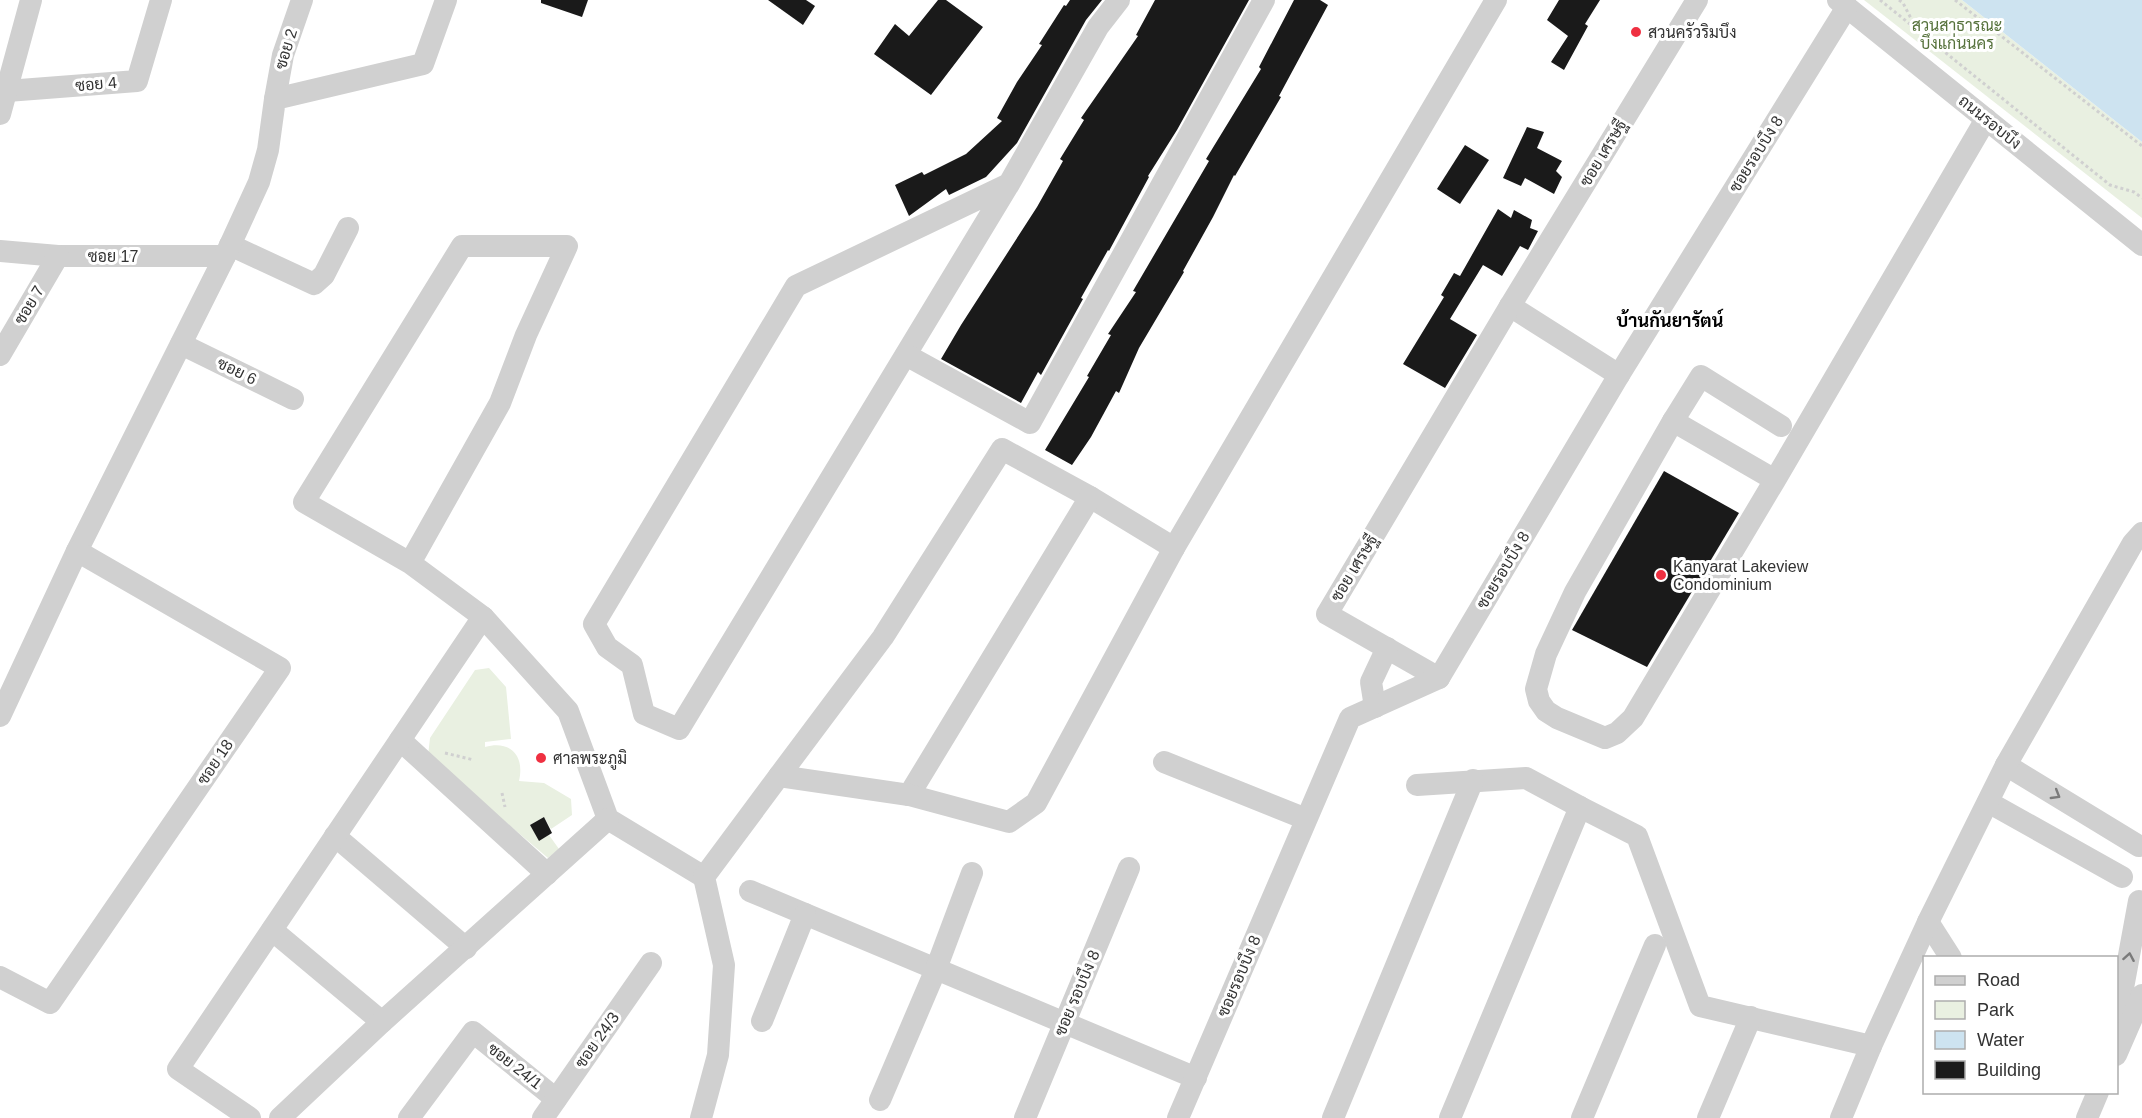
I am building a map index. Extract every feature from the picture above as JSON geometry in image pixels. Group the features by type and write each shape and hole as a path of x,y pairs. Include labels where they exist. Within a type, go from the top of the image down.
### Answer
{"street":[{"path":"0,114 31,0"},
{"name":"ซอย 4","path":"7,92 136,81 161,0"},
{"name":"ซอย 2","path":"0,716 77,551 228,251 259,182 268,150 283,55 302,0"},
{"path":"275,99 423,64 446,0"},
{"path":"1009,184 796,286 594,624 607,647 632,665 644,714 679,729 1009,184 1098,27 1119,0"},
{"path":"906,355 1030,423 1264,0"},
{"path":"779,776 909,795 1010,822 1036,803 1174,548 1496,0"},
{"name":"ซอย เศรษฐี","path":"1387,648 1327,614 1510,306 1697,0"},
{"name":"ถนนรอบบึง","path":"1842,4 2142,245"},
{"name":"ซอยรอบบึง 8","path":"1178,1118 1350,718 1439,678 1618,375 1842,4"},
{"path":"1780,426 1701,376 1575,592 1546,654 1536,689 1543,706 1557,718 1605,738 1627,726 1775,480 1986,119"},
{"path":"228,251 314,284 324,275 348,228"},
{"path":"410,563 500,403 526,335 567,246 462,246 304,502 410,563 483,617 568,711 608,819 704,877 724,964 718,1055 701,1118"},
{"name":"ซอย 17","path":"0,251 58,256 228,251"},
{"name":"ซอย 7","path":"0,355 58,256"},
{"path":"1510,306 1618,375"},
{"name":"ซอย 6","path":"181,344 293,399"},
{"path":"1673,421 1775,480"},
{"path":"704,877 883,637 1002,449 1090,497 1174,548"},
{"path":"909,795 1090,497"},
{"path":"1841,1118 1928,922 2006,765 2133,543 2142,533"},
{"name":"ซอย 18","path":"0,977 50,1003 280,668 77,551"},
{"path":"250,1118 178,1069 483,617"},
{"path":"1375,706 1371,682 1387,648 1439,678"},
{"path":"400,740 547,873"},
{"path":"1164,762 1306,819"},
{"path":"2006,765 2140,846 2126,859 2122,877 2131,895 2141,901 2136,992 2118,1049"},
{"path":"1417,785 1526,778 1637,836 1700,1006 1871,1046"},
{"path":"1333,1118 1473,780"},
{"path":"1988,802 2122,877"},
{"path":"1450,1118 1580,807"},
{"path":"280,1118 382,1022 608,819"},
{"path":"335,836 466,948"},
{"name":"ซอย รอบบึง 8","path":"1024,1118 1130,868"},
{"path":"880,1100 936,969 972,873"},
{"path":"750,891 1196,1078"},
{"path":"762,1021 805,914"},
{"path":"1928,922 1950,956"},
{"path":"272,930 382,1022"},
{"path":"1582,1118 1654,945"},
{"name":"ซอย 24/3","path":"543,1118 651,963"},
{"path":"2118,1010 2136,992"},
{"path":"1708,1118 1751,1017"},
{"name":"ซอย 24/1","path":"409,1118 473,1032 556,1099"},
{"path":"2087,1118 2097,1094"}],"path":[{"path":"1880,0 2110,185 2134,192 2142,198"},
{"path":"1899,0 1903,3 1917,29"},
{"path":"1955,0 2142,146"}],"green space":[{"name":"สวนสาธารณะ บึงแก่นนคร","path":"1864,0 1962,0 2142,142 2142,218"},
{"path":"489,668 506,687 511,739 485,742 485,747 502,746 514,752 520,764 519,781 544,783 571,799 572,815 551,829 544,817 530,825 539,840 549,835 559,849 548,858 428,756 430,738 475,670"}],"water":[{"path":"1962,0 2142,0 2142,142"}],"building":[{"path":"541,0 588,0 582,17 541,3"},
{"path":"768,0 806,0 815,6 803,25"},
{"path":"938,0 946,0 983,27 931,95 874,54 895,24 909,36"},
{"path":"1070,0 1102,0 1086,20 1017,143 986,177 949,195 946,189 909,216 895,185 922,172 924,175 966,154 1002,121 997,118 1017,82 1042,45 1039,44 1064,5 1066,6"},
{"path":"1155,0 1249,0 1177,130 1148,176 1041,375 1038,372 1021,403 941,359 1037,207 1063,161 1060,159 1084,120 1081,118 1138,36 1136,35"},
{"path":"1294,0 1320,0 1328,5 1279,96 1281,97 1234,175 1184,272 1139,348 1119,393 1116,391 1091,437 1072,465 1045,450 1089,377 1087,376 1111,335 1108,334 1136,292 1133,291 1209,161 1206,159 1261,69 1259,67"},
{"path":"1559,0 1600,0 1585,24 1588,26 1564,70 1551,62 1568,36 1547,20"},
{"path":"1527,127 1544,132 1537,148 1562,161 1556,171 1562,177 1554,194 1525,178 1521,186 1503,178"},
{"path":"1465,145 1489,160 1460,204 1437,189"},
{"path":"1498,209 1511,218 1514,210 1532,220 1530,228 1538,231 1528,250 1520,246 1502,276 1483,265 1450,319 1477,335 1445,388 1403,364 1444,297 1441,295 1454,273 1460,276"},
{"name":"Kanyarat Lakeview Condominium","path":"1664,471 1739,513 1647,667 1572,630"},
{"path":"544,817 552,833 539,841 530,825"}],"place":[{"name":"สวนครัวริมบึง","path":"1636,32"},
{"name":"Kanyarat Lakeview Condominium","path":"1661,575"},
{"name":"ศาลพระภูมิ","path":"541,758"}],"district":[{"name":"บ้านกันยารัตน์","path":"1670,321"}]}
